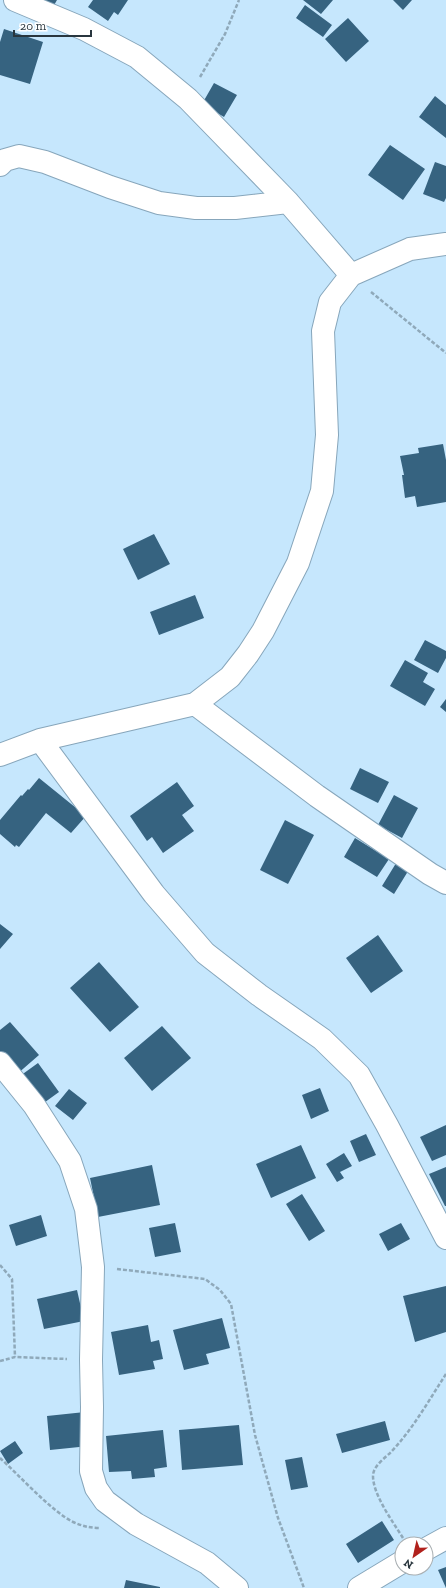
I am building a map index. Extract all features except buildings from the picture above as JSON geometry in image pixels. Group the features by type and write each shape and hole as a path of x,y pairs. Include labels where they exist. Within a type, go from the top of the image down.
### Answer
{"street":[{"path":"15,0 84,29 137,57 188,99 288,202 351,275"},
{"path":"0,164 5,160 19,156 25,157 45,162 110,187 159,203 196,208 235,208 288,202"},
{"path":"0,755 40,740 195,704 230,677 263,632 298,563 322,491 327,435 323,331 330,302 351,275 410,249 446,244"},
{"path":"195,704 317,796 430,874 446,883"},
{"path":"40,740 154,894 205,953 258,995 322,1039 359,1075 388,1126 446,1238"},
{"path":"0,1063 34,1105 70,1162 86,1209 93,1266 91,1471 96,1488 105,1501 136,1524 207,1563 237,1588"},
{"path":"434,1545 446,1538"},
{"path":"359,1588 394,1567"}],"path":[{"path":"188,99 225,34 239,0"},
{"path":"351,275 446,353"},
{"path":"0,1265 12,1279 14,1357"},
{"path":"93,1266 205,1279 220,1290 231,1304 255,1435 278,1518 304,1588"},
{"path":"0,1361 14,1357 91,1360"},
{"path":"401,1536 382,1502 374,1484 373,1473 381,1461 404,1436 446,1374"},
{"path":"0,1458 52,1506 72,1521 88,1528 112,1529 136,1524"}]}
